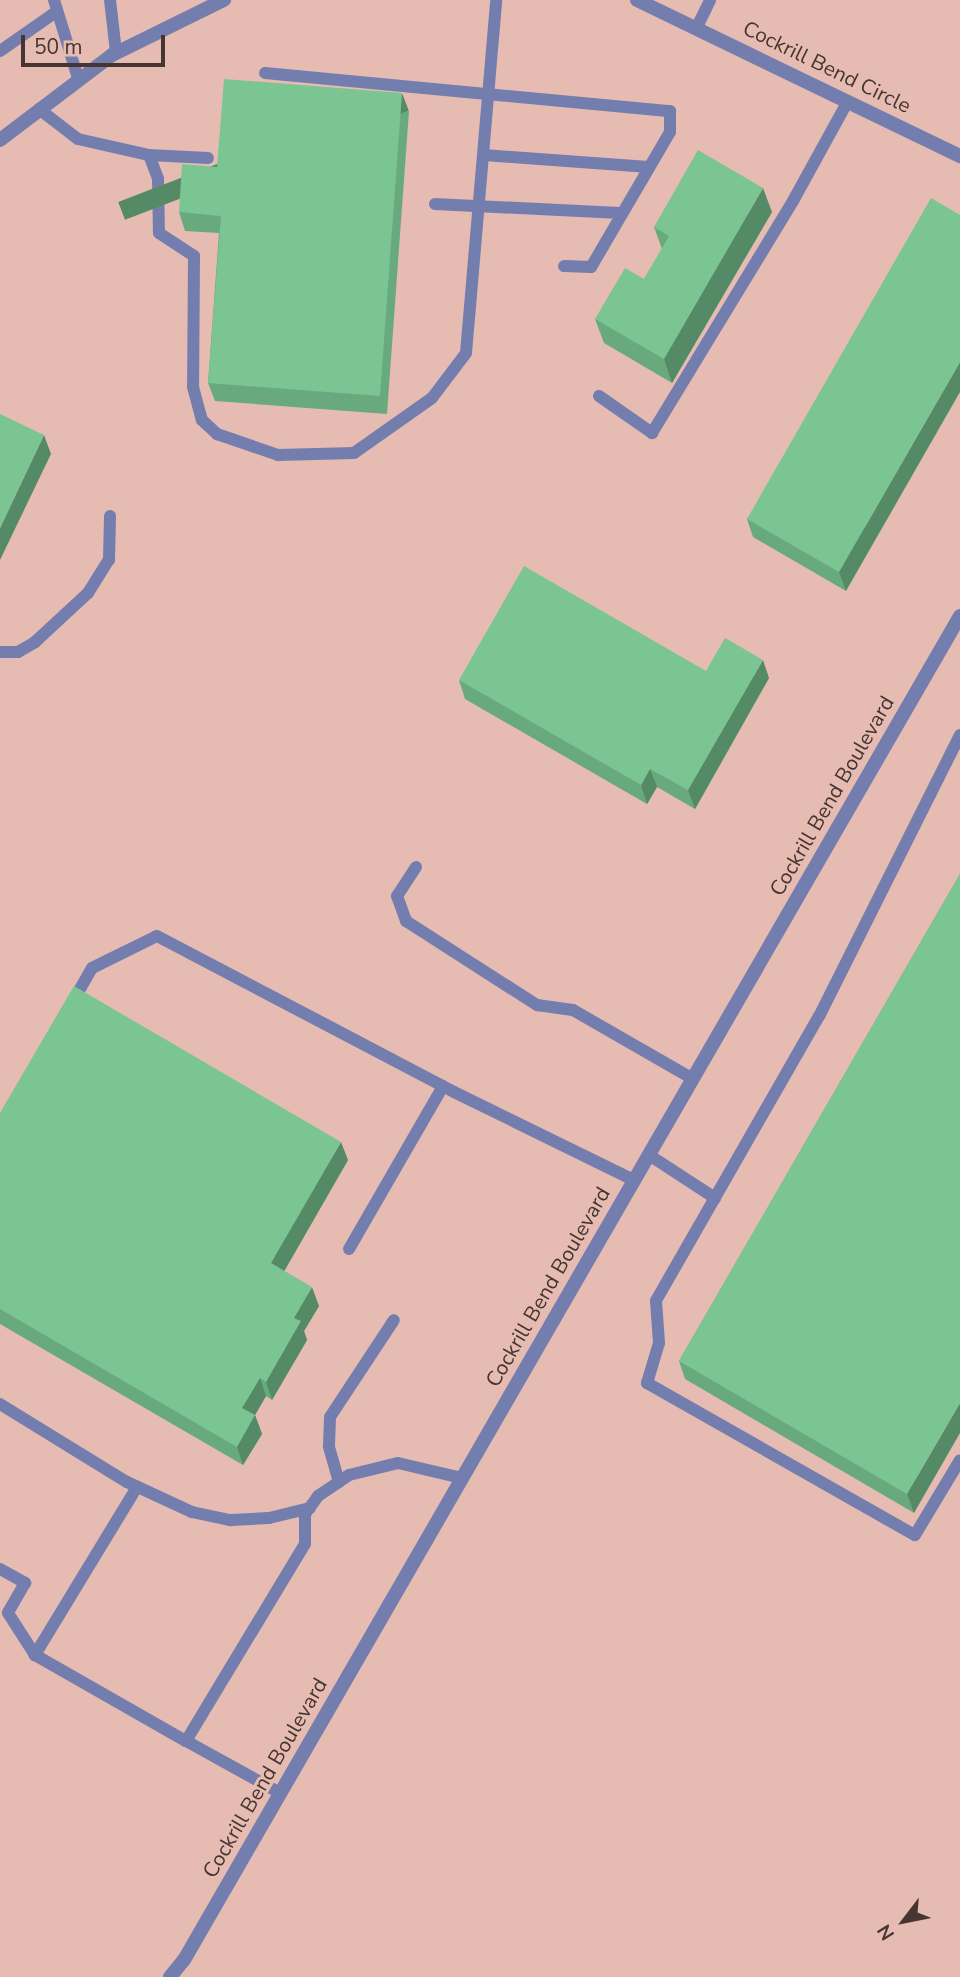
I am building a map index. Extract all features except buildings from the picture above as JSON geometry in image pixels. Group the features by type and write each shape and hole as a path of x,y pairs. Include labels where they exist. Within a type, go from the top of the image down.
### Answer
{"street":[{"name":"Cockrill Bend Circle","path":"637,0 960,156"},
{"path":"0,140 78,78 116,52 217,1"},
{"name":"Cockrill Bend Boulevard","path":"170,1977 280,1793 958,625"}],"lane":[{"path":"110,0 116,52"},
{"path":"149,155 158,178 159,233 194,256 193,387 202,420 217,434 278,455 354,453 432,398 466,354 496,0"},
{"path":"697,27 710,0"},
{"path":"0,51 55,6 78,78"},
{"path":"265,73 670,111 670,132 620,213 591,267 564,266"},
{"path":"599,396 652,433 793,201 848,101"},
{"path":"40,109 78,139 149,155 208,158"},
{"path":"484,155 649,167"},
{"path":"435,204 620,213"},
{"path":"0,652 18,652 35,642 88,593 109,560 110,516"},
{"path":"960,736 819,1016 656,1301 659,1342 647,1382 915,1535 960,1460"},
{"path":"416,867 397,895 406,921 537,1005 573,1010 693,1079"},
{"path":"66,1014 92,968 157,936 443,1086 634,1180"},
{"path":"349,1249 443,1086"},
{"path":"649,1155 715,1198"},
{"path":"339,1482 329,1446 330,1417 394,1320"},
{"path":"0,1404 137,1487 192,1512 231,1520 269,1518 310,1508"},
{"path":"186,1741 305,1544 305,1514 310,1508 349,1475 398,1464 462,1478"},
{"path":"35,1655 137,1487"},
{"path":"0,1569 25,1583 8,1613 35,1655 280,1793"}]}
